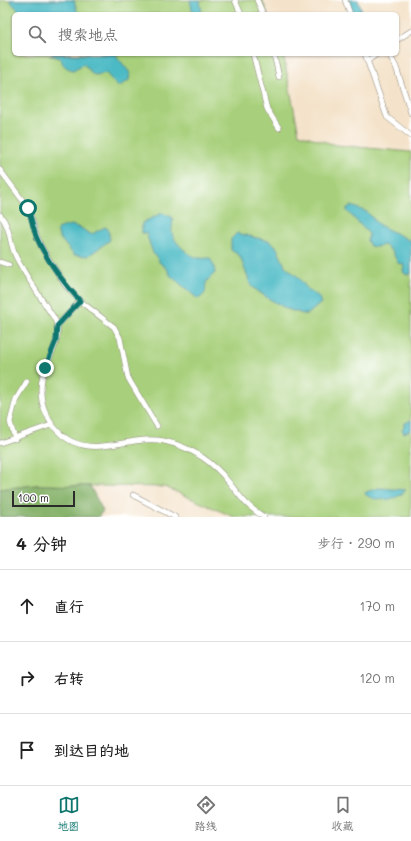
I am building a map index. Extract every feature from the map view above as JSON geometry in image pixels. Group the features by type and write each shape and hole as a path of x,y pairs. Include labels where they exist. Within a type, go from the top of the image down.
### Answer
{"street":[{"path":"235,0 240,12"},
{"path":"257,0 263,12"},
{"path":"345,0 349,12"},
{"path":"399,39 411,31"},
{"path":"253,56 261,91 267,109 279,128"},
{"path":"274,56 279,77"},
{"path":"365,56 387,117 411,136"},
{"path":"367,61 374,56"},
{"path":"390,56 396,68 410,112"},
{"path":"0,170 28,208 42,248 65,285 80,301 114,327 120,338 128,378 157,426"},
{"path":"0,215 8,228 15,256 54,318 57,326 56,341 45,368 41,396 42,404 51,425 59,435 83,446 104,446 146,440 164,441 186,448 204,458 220,472 248,506 264,517"},
{"path":"0,262 9,265"},
{"path":"57,326 80,301"},
{"path":"14,439 10,422 16,398 26,382"},
{"path":"0,443 51,425"},
{"path":"133,495 175,517"}],"green space":[{"path":"0,0 262,0 267,12 12,12 12,56 283,56 299,134 336,145 411,152 411,517 234,517 165,487 36,485 0,489"},
{"path":"36,485 90,486 103,511 98,517 0,517 0,489"}],"water":[{"path":"9,0 74,0 77,12 20,12"},
{"path":"190,0 200,0 202,12 193,12"},
{"path":"347,0 358,0 362,12 351,12"},
{"path":"54,56 117,56 130,73 129,80 120,86 117,86 106,73 96,75 92,74 84,64 73,70 64,65 61,59"},
{"path":"352,206 367,212 379,225 411,241 411,273 408,275 405,274 403,271 404,265 398,263 390,249 384,245 376,247 370,246 367,241 369,234 347,211 347,208"},
{"path":"162,213 172,217 173,237 183,249 196,257 210,258 214,266 215,273 207,281 204,294 198,299 170,275 167,269 160,263 153,253 146,233 142,233 142,223"},
{"path":"71,225 92,234 105,227 108,229 110,240 88,256 74,255 59,237 57,229"},
{"path":"237,233 269,241 276,246 285,266 298,277 309,291 318,296 321,303 308,314 303,314 287,309 251,286 240,256 231,250 231,239"},
{"path":"411,420 411,430 404,433 402,429 404,424"},
{"path":"379,488 406,490 397,497 386,500 375,499 365,494 366,492"}],"route":[{"path":"28,208 42,248 65,285 80,301 57,326 56,341 45,368"}]}
